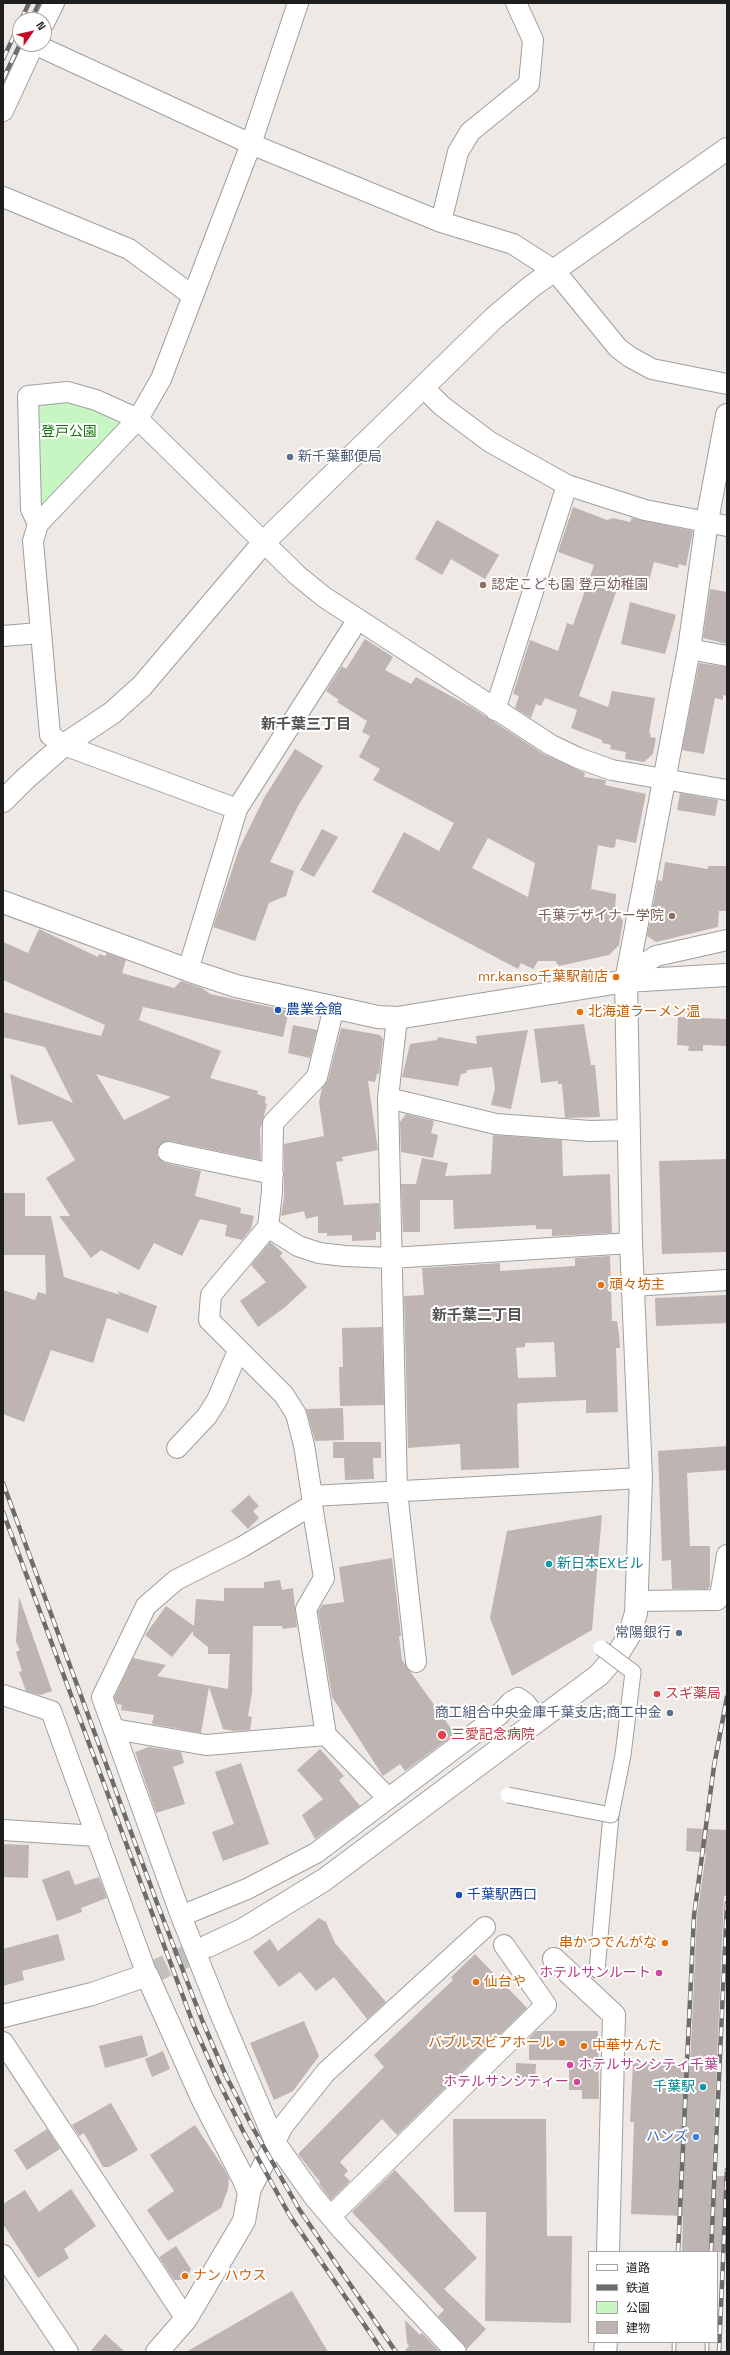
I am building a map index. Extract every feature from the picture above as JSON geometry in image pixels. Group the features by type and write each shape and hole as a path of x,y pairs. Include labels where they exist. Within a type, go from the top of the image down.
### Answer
{"street":[{"path":"50,12 54,3"},
{"path":"237,809 64,745 50,735 40,633 34,542 38,524 138,419 161,379 251,144 298,3"},
{"path":"441,222 458,152 470,132 529,84 533,40 516,3"},
{"path":"3,111 30,52"},
{"path":"51,52 251,144 441,222 513,244 555,271 618,348 630,357 652,369 727,384"},
{"path":"3,801 25,779 64,745 112,713 142,686 264,542 494,318 532,286 727,149"},
{"path":"3,197 129,249 193,296"},
{"path":"423,387 442,406 490,442 567,485 645,510 717,524"},
{"path":"38,524 31,509 28,396 68,392 96,400 138,419 264,542 319,593 495,710 551,745 578,758 612,770 727,790"},
{"path":"208,1946 244,1929 324,1880 599,1675 619,1652 629,1636 636,1613 641,1478 631,1243 626,981 688,649 717,524 727,415"},
{"path":"495,710 567,485"},
{"path":"188,970 237,809 358,619"},
{"path":"3,636 40,633"},
{"path":"688,649 727,656"},
{"path":"3,902 188,970 236,986 334,1007 357,1014 397,1018 626,981 657,981 727,975"},
{"path":"626,981 640,966 656,956 727,940"},
{"path":"334,1007 317,1077 273,1123 273,1174 268,1227 211,1295 208,1320 238,1351 284,1394 296,1414 304,1445 324,1578 306,1609 326,1734 388,1798"},
{"path":"397,1018 388,1098 397,1491 416,1662"},
{"path":"388,1098 496,1124 590,1131 629,1130"},
{"path":"168,1152 273,1174"},
{"path":"268,1227 298,1246 319,1253 391,1258 631,1243"},
{"path":"633,1286 727,1280"},
{"path":"177,1448 207,1416 217,1400 238,1351"},
{"path":"456,2352 330,2216 275,2142 181,1916 102,1697 146,1606 176,1580 242,1547 312,1500 397,1491 641,1478"},
{"path":"636,1601 716,1600 720,1596 727,1554"},
{"path":"597,1970 611,1815 623,1754 633,1672 601,1648"},
{"path":"3,1695 51,1711 147,1975 202,2098 249,2193"},
{"path":"181,1916 247,1890 316,1853 499,1715 511,1702 518,1698 525,1703 539,1720"},
{"path":"114,1729 206,1745 326,1734"},
{"path":"508,1795 611,1815"},
{"path":"3,1830 97,1836"},
{"path":"157,2352 186,2320 244,2221 249,2193 283,2126 326,2072 485,1927"},
{"path":"330,2216 546,2005 504,1945"},
{"path":"554,1959 614,2015 608,2251"},
{"path":"3,2016 92,1994 147,1975"},
{"path":"3,2042 186,2320"},
{"path":"3,2255 68,2352"}],"green space":[{"name":"登戸公園","path":"68,396 121,419 118,432 44,504 38,502 34,401"}],"building":[{"path":"573,507 607,520 613,518 630,522 632,518 693,531 686,566 679,564 678,568 654,562 646,592 619,584 579,696 608,707 612,691 655,698 649,733 651,734 650,737 656,738 653,754 644,762 625,759 626,752 610,749 611,745 602,743 602,740 571,728 577,710 545,698 541,706 536,704 531,718 515,708 519,696 513,694 530,640 558,651 567,623 573,625 594,565 558,552"},
{"path":"437,520 499,555 485,579 451,559 442,575 415,559"},
{"path":"710,589 727,592 727,644 703,638"},
{"path":"630,602 676,615 665,654 621,644"},
{"path":"365,639 393,657 385,670 411,684 416,677 471,707 545,755 585,773 584,777 606,780 605,785 646,794 636,843 616,839 615,847 612,848 598,845 591,889 616,894 615,910 623,921 619,945 609,955 559,966 555,961 538,961 533,969 521,963 518,969 372,892 404,832 439,851 454,823 373,780 380,769 359,757 370,736 362,732 367,721 337,702 339,700 326,691 342,666 346,669","holes":["488,838 535,863 528,897 472,868"]},
{"path":"699,663 727,667 727,696 723,695 723,700 715,698 704,754 682,750"},
{"path":"295,749 323,766 298,806 270,862 294,871 286,896 269,903 255,941 213,927 239,849 264,798"},
{"path":"680,793 718,800 715,816 677,810"},
{"path":"322,829 338,837 314,877 300,870"},
{"path":"665,862 708,869 708,866 727,866 727,911 719,911 718,927 656,942 647,936 658,880 662,881"},
{"path":"39,929 98,957 99,954 106,956 106,953 126,960 122,973 174,988 181,981 202,988 210,994 289,1011 283,1037 143,1007 139,1020 221,1051 210,1078 258,1091 257,1094 266,1097 265,1103 267,1104 260,1130 261,1160 170,1141 160,1144 157,1150 157,1156 165,1163 201,1171 195,1196 241,1208 240,1213 254,1216 251,1229 242,1240 225,1236 227,1225 200,1219 182,1256 154,1243 139,1270 101,1250 91,1258 59,1216 70,1216 46,1178 75,1160 52,1121 18,1125 10,1074 73,1103 45,1047 3,1037 3,1012 101,1036 105,1025 3,980 3,942 28,953","holes":["96,1074 171,1097 124,1120"]},
{"path":"678,1017 727,1019 727,1046 703,1045 703,1051 688,1051 689,1046 677,1045"},
{"path":"584,1024 591,1065 595,1065 600,1117 565,1118 562,1084 558,1084 558,1081 541,1083 534,1029"},
{"path":"293,1025 317,1030 310,1058 288,1053"},
{"path":"341,1028 380,1035 383,1039 379,1074 377,1073 375,1082 368,1081 378,1150 342,1157 343,1161 336,1162 344,1205 379,1203 380,1232 376,1232 376,1240 352,1241 352,1235 327,1236 327,1233 318,1233 318,1216 306,1219 304,1211 281,1216 284,1197 284,1144 324,1136 319,1102 322,1088 328,1080"},
{"path":"528,1030 511,1109 491,1105 495,1088 492,1067 467,1070 466,1073 461,1074 458,1086 402,1077 410,1044 437,1040 438,1037 477,1044 476,1036"},
{"path":"406,1114 434,1121 431,1133 438,1135 433,1158 401,1152 400,1122"},
{"path":"493,1135 562,1140 563,1176 610,1174 612,1233 552,1236 552,1229 536,1229 536,1225 454,1229 453,1200 420,1200 420,1232 403,1232 401,1184 416,1184 422,1158 448,1163 445,1176 491,1174"},
{"path":"727,1159 727,1252 662,1254 659,1161"},
{"path":"3,1193 25,1193 25,1216 51,1216 64,1277 120,1295 117,1291 157,1306 148,1333 107,1318 93,1363 51,1350 24,1422 3,1414 3,1290 35,1300 38,1292 46,1294 45,1255 3,1255"},
{"path":"270,1242 283,1253 280,1256 307,1287 284,1308 258,1327 240,1301 266,1282 251,1265"},
{"path":"610,1256 612,1321 617,1321 620,1348 616,1348 618,1412 586,1413 586,1400 519,1403 517,1405 519,1468 461,1470 460,1444 408,1448 404,1296 424,1295 422,1268 500,1263 500,1271 575,1266 575,1258","holes":["554,1342 556,1377 518,1378 516,1348 525,1347 525,1343"]},
{"path":"727,1295 727,1323 656,1326 655,1298"},
{"path":"382,1327 384,1405 340,1406 339,1367 343,1367 342,1328"},
{"path":"343,1408 344,1440 315,1441 306,1409"},
{"path":"333,1442 381,1442 381,1458 373,1458 374,1479 345,1480 344,1458 333,1458"},
{"path":"727,1446 727,1470 687,1473 690,1546 710,1546 710,1586 708,1589 672,1589 671,1560 662,1561 658,1451"},
{"path":"249,1495 259,1506 253,1511 259,1518 248,1529 231,1511"},
{"name":"新日本EXビル","path":"602,1515 592,1630 512,1676 490,1618 507,1531"},
{"path":"392,1558 401,1636 399,1636 402,1660 455,1734 405,1771 400,1764 383,1776 332,1697 318,1611 322,1605 344,1602 339,1567"},
{"path":"280,1580 282,1590 293,1588 297,1627 283,1629 282,1626 253,1626 252,1693 248,1716 252,1717 250,1730 234,1731 223,1729 209,1687 201,1733 152,1724 154,1715 121,1710 122,1705 117,1704 114,1698 133,1658 166,1665 157,1676 228,1689 230,1654 208,1654 208,1647 193,1635 193,1631 172,1657 145,1635 166,1606 194,1626 196,1599 224,1601 224,1588 264,1588 264,1582"},
{"path":"19,1597 52,1691 40,1695 26,1691 19,1672 22,1671 16,1652 20,1650 16,1642"},
{"path":"149,1747 181,1752 184,1763 173,1767 185,1804 156,1813 135,1752"},
{"path":"320,1749 344,1776 339,1780 360,1806 315,1839 302,1815 323,1799 297,1770"},
{"path":"241,1763 269,1844 223,1861 212,1832 234,1824 215,1772"},
{"path":"687,1828 727,1830 727,1896 724,1896 712,2176 727,2176 727,2252 682,2251 683,2216 631,2214 634,2122 630,2122 633,2063 690,2066 697,1916 706,1853 686,1851"},
{"path":"3,1844 29,1845 28,1878 3,1877"},
{"path":"69,1870 75,1885 99,1877 107,1898 81,1908 82,1912 57,1921 42,1880"},
{"path":"319,1918 326,1922 335,1943 386,2002 367,2019 334,1977 316,1991 300,1972 279,1987 253,1952 270,1939 278,1951"},
{"path":"58,1934 65,1960 22,1971 24,1980 3,1986 3,1949"},
{"path":"475,1954 527,2008 397,2135 382,2119 340,2162 348,2171 344,2175 350,2181 331,2200 319,2184 320,2182 298,2154 384,2067 374,2055 453,1980 451,1977"},
{"path":"304,2021 319,2056 293,2091 274,2100 250,2043"},
{"path":"536,2031 598,2031 599,2099 582,2099 582,2090 569,2090 569,2060 529,2060 529,2038"},
{"path":"142,2035 148,2056 105,2068 99,2046"},
{"path":"163,2051 170,2069 152,2077 145,2059"},
{"path":"516,2063 536,2064 535,2080 516,2080"},
{"path":"111,2103 138,2150 109,2167 103,2167 84,2133 79,2136 72,2125"},
{"path":"453,2119 546,2119 547,2236 572,2236 571,2323 485,2321 486,2212 454,2212"},
{"path":"195,2125 229,2178 228,2189 221,2208 168,2241 147,2210 174,2191 150,2155"},
{"path":"47,2129 60,2149 27,2170 14,2150"},
{"path":"395,2170 477,2258 444,2289 486,2329 467,2349 438,2316 444,2310 352,2212"},
{"path":"71,2189 96,2226 64,2249 69,2258 38,2278 3,2224 3,2204 25,2190 39,2212"},
{"path":"176,2246 191,2269 186,2280 174,2280 159,2257"},
{"path":"292,2291 328,2352 186,2352"},
{"path":"405,2320 420,2335 422,2333 440,2352 404,2352 409,2346 407,2343"},
{"path":"105,2334 125,2352 90,2352"}],"tunnel":[{"path":"147,1975 208,1946"}],"railway":[{"path":"25,12 29,3"},
{"path":"35,12 39,3"},
{"path":"3,59 12,40"},
{"path":"3,79 16,52"},
{"path":"3,1483 157,1903 202,2020 226,2076 253,2128 299,2209 396,2352"},
{"path":"3,1512 194,2026 218,2080 244,2133 290,2216 383,2352"},
{"path":"678,2251 694,1916 714,1766 727,1697"},
{"path":"711,2251 727,1903"},
{"path":"719,2352 727,2170"},
{"path":"674,2343 674,2352"},
{"path":"707,2343 707,2352"}],"place":[{"name":"新千葉郵便局","path":"290,457"},
{"name":"認定こども園 登戸幼稚園","path":"483,585"},
{"name":"千葉デザイナー学院","path":"672,916"},
{"name":"mr.kanso千葉駅前店","path":"616,977"},
{"name":"農業会館","path":"278,1010"},
{"name":"北海道ラーメン温","path":"580,1012"},
{"name":"頑々坊主","path":"601,1285"},
{"name":"新日本EXビル","path":"549,1564"},
{"name":"常陽銀行","path":"679,1633"},
{"name":"スギ薬局","path":"657,1694"},
{"name":"商工組合中央金庫千葉支店;商工中金","path":"670,1713"},
{"name":"三愛記念病院","path":"442,1735"},
{"name":"千葉駅西口","path":"459,1895"},
{"name":"串かつでんがな","path":"665,1943"},
{"name":"ホテルサンルート","path":"659,1973"},
{"name":"仙台や","path":"476,1982"},
{"name":"バブルスビアホール","path":"562,2043"},
{"name":"中華サんた","path":"584,2046"},
{"name":"ホテルサンシティ千葉","path":"570,2065"},
{"name":"ホテルサンシティー","path":"577,2082"},
{"name":"千葉駅","path":"703,2087"},
{"name":"ハンズ","path":"696,2137"},
{"name":"ナン ハウス","path":"185,2276"}],"district":[{"name":"新千葉三丁目","path":"306,725"},
{"name":"新千葉二丁目","path":"477,1316"}]}
